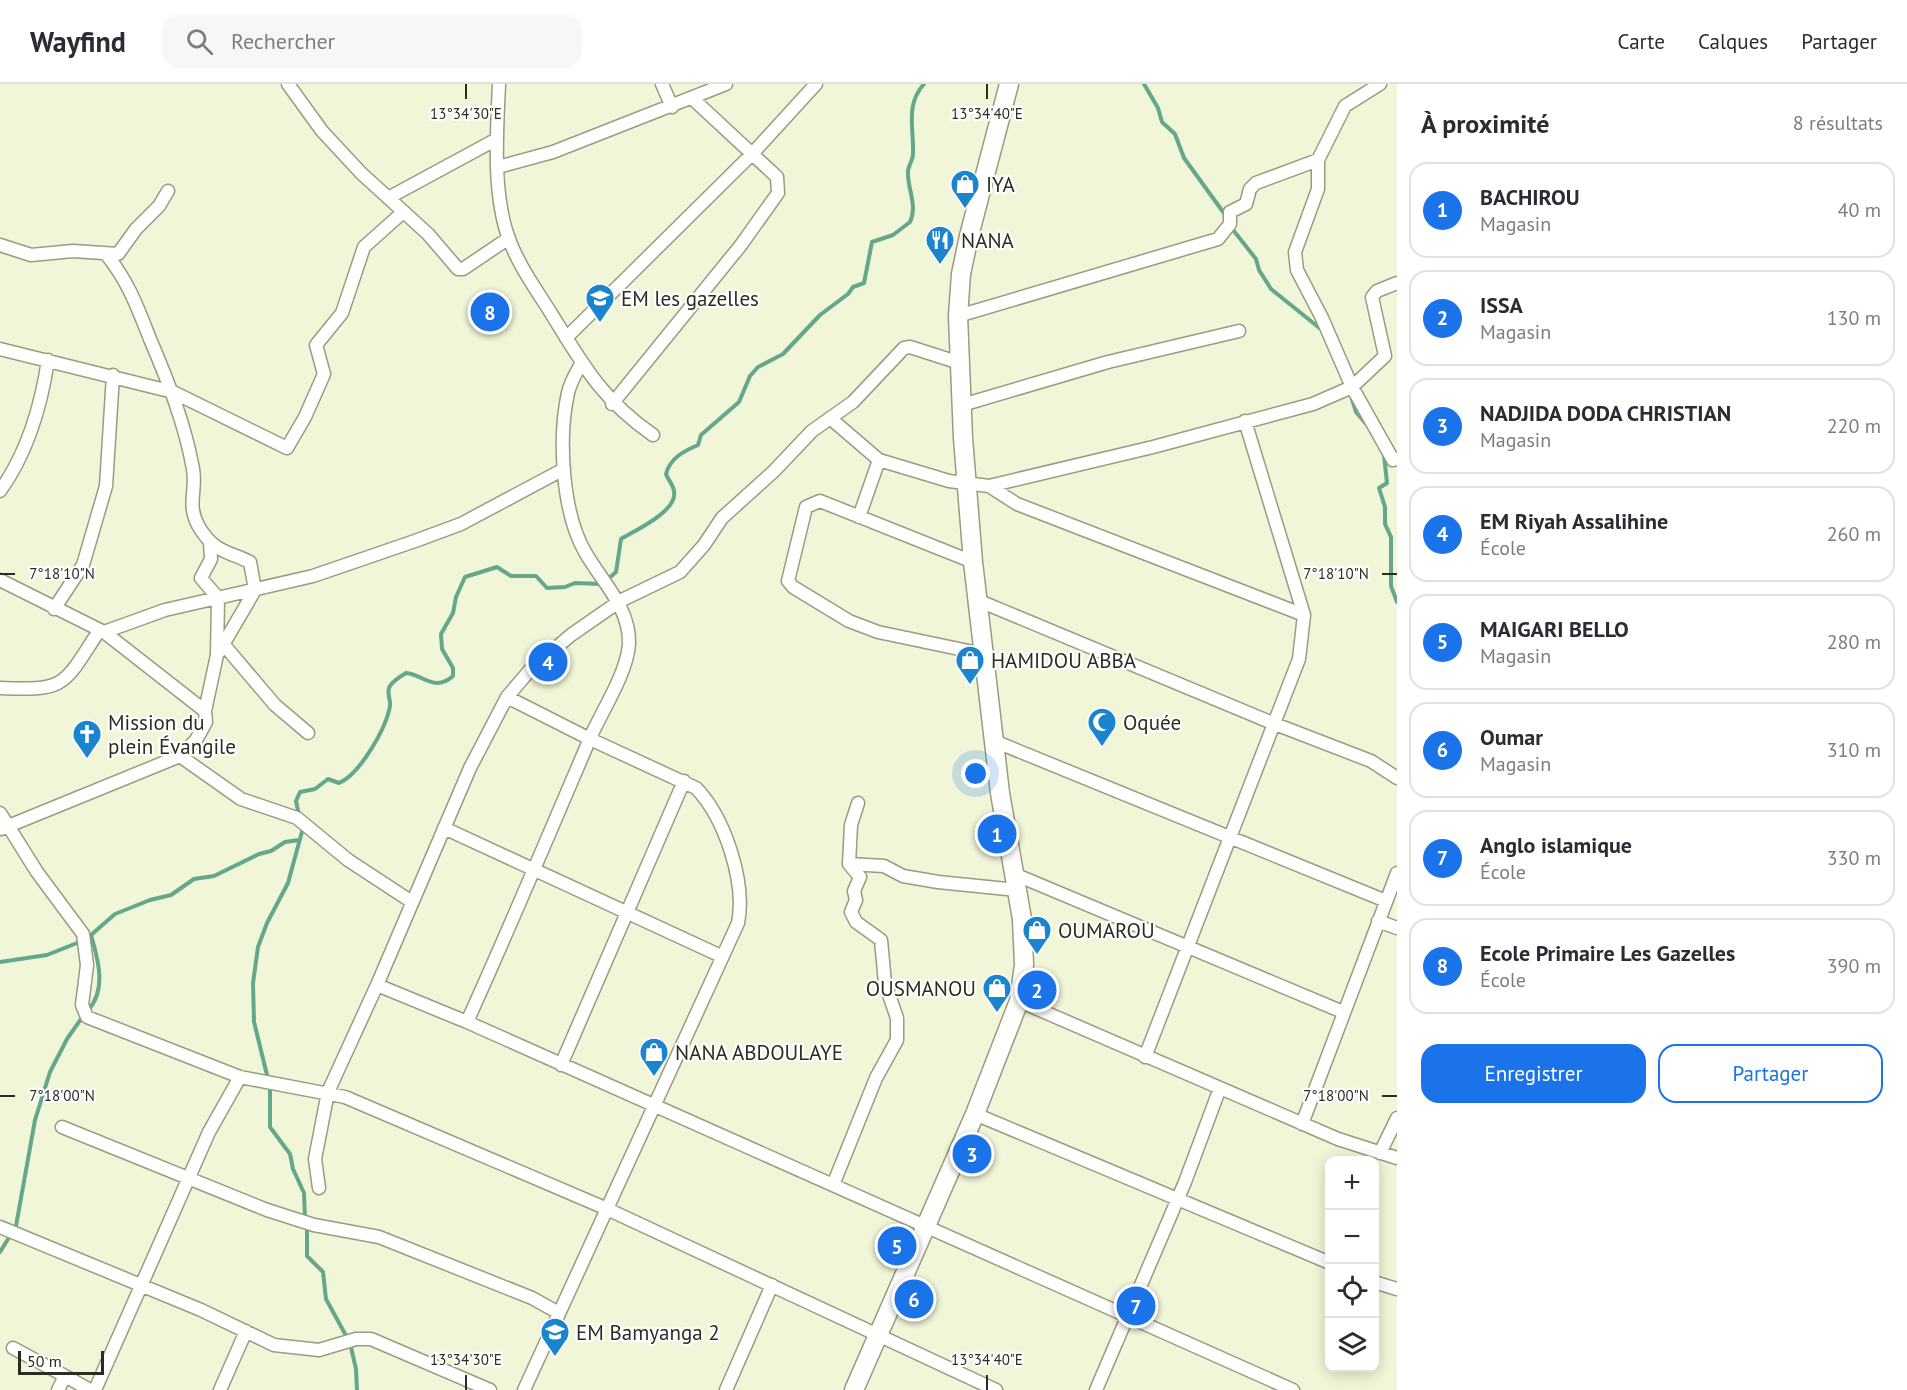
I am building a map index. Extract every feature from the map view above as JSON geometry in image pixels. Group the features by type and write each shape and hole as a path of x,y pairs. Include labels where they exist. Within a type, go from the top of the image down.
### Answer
{"street":[{"path":"288,84 322,131 402,213 428,234 458,268 463,269 508,238"},
{"path":"499,84 498,167 502,209 508,238 531,282 580,364 612,404 653,435"},
{"path":"662,84 672,107"},
{"path":"498,167 553,152 693,99 726,84"},
{"path":"566,338 752,154 816,84"},
{"path":"1380,84 1345,106 1318,160 1318,189 1295,252 1297,270 1322,318 1348,389 1393,460 1397,459"},
{"path":"854,1390 975,1113 1019,1001 1024,965 1022,919 994,741 973,562 966,484 958,316 961,274 969,236 1007,86"},
{"path":"612,404 741,245 778,193 777,177 693,99"},
{"path":"388,198 497,139"},
{"path":"958,316 1218,239 1230,224 1230,212 1246,204 1250,189 1256,183 1318,160"},
{"path":"0,245 31,255 73,251 118,254 136,229 159,206 168,191"},
{"path":"0,349 173,392 287,448 305,417 324,374 316,345 342,313 364,247 402,213"},
{"path":"106,254 124,275 173,392 194,472 191,511 210,542 228,556 238,556 250,562 255,590 220,650"},
{"path":"830,418 879,460 950,481 989,486 1313,404 1348,389 1385,356 1372,297 1377,291 1397,283"},
{"path":"962,405 1108,362 1239,332"},
{"path":"319,1188 315,1159 327,1092 377,985 470,768 507,697 530,670 571,635 620,602 680,572 704,545 722,518 774,471 812,431 853,402 904,348 910,347 960,363"},
{"path":"0,491 12,474 30,435 42,400 48,360"},
{"path":"467,1022 536,870 590,740 625,666 629,643 620,602 584,550 565,495 568,392 580,364"},
{"path":"54,609 82,565 106,486 112,375"},
{"path":"1145,1057 1299,659 1304,615 1245,422"},
{"path":"859,517 879,460"},
{"path":"0,688 33,689 57,686 69,675 101,631 165,610 313,576 461,524 564,469"},
{"path":"989,486 1017,504 1304,615"},
{"path":"973,562 820,501 806,507 788,573 788,581 793,587 849,621 878,632 983,654"},
{"path":"3,828 180,756 196,740 206,722 205,711 220,650 218,598 201,578 211,559 210,542"},
{"path":"0,580 101,631 205,711"},
{"path":"977,600 1275,724 1371,761 1397,778"},
{"path":"220,650 275,705 308,733"},
{"path":"507,697 590,740 696,788 709,801 724,833 737,876 741,907 738,923 605,1208 524,1390"},
{"path":"994,741 1386,901"},
{"path":"180,756 242,799 301,821 348,860 412,902"},
{"path":"561,1065 684,781"},
{"path":"833,1185 876,1078 897,1040 897,1017 885,983 881,940 855,921 851,912 856,900 854,891 860,877 849,864 851,825 858,803"},
{"path":"0,813 3,828 84,939 85,1014 240,1077 327,1092 355,1101 605,1208 996,1390"},
{"path":"444,828 721,956"},
{"path":"849,864 884,866 903,876 938,882 1015,882 1343,1011"},
{"path":"1302,1124 1397,873"},
{"path":"1378,921 1397,928"},
{"path":"377,985 467,1022 652,1107 1293,1390"},
{"path":"1019,1001 1302,1124 1397,1158"},
{"path":"13,1348 92,1390 142,1285 209,1132 240,1077"},
{"path":"1096,1390 1177,1200 1220,1088"},
{"path":"975,1113 1325,1261"},
{"path":"1380,1153 1397,1118"},
{"path":"62,1127 314,1226 379,1237 532,1298 559,1313"},
{"path":"0,1227 142,1285 274,1345 319,1350 350,1341 371,1340 490,1390"},
{"path":"1379,1283 1397,1289"},
{"path":"726,1390 772,1285"},
{"path":"220,1390 246,1331"},
{"path":"58,1390 65,1376"},
{"path":"963,1390 968,1378"}],"waterway":[{"path":"608,579 616,572 621,539 655,519 670,506 674,491 666,474 674,459 698,445 701,435 739,402 750,376 758,367 783,354 820,315 848,294 853,287 864,283 872,242 893,235 910,222 913,203 908,172 913,154 912,109 914,100 924,84"},
{"path":"1144,84 1158,108 1162,122 1175,134 1184,158 1226,216"},
{"path":"1230,226 1256,259 1259,270 1271,289 1322,330"},
{"path":"1350,393 1356,412 1367,425"},
{"path":"1384,455 1387,483 1379,488 1385,507 1385,524 1391,537 1391,586 1397,602"},
{"path":"299,815 296,801 300,792 315,789 328,779 339,783 355,771 363,761 383,727 390,704 390,686 394,681 406,673 434,683 446,681 453,676 453,668 442,649 441,634 453,613 456,597 465,577 497,567 511,576 536,576 547,588 565,587 575,583 602,584"},
{"path":"268,1079 254,1022 253,983 258,947 267,923 288,883 303,828"},
{"path":"91,935 115,914 150,900 171,895 194,879 214,876 259,854 271,851 285,842 299,840"},
{"path":"88,1010 94,1002 99,984 98,964 91,935"},
{"path":"0,962 47,955 82,941"},
{"path":"0,1252 16,1226 35,1120 50,1072 67,1039 83,1016"},
{"path":"270,1086 270,1127 290,1154 293,1169 304,1193 305,1218"},
{"path":"307,1226 307,1256 323,1272 326,1299 350,1343 356,1369 357,1390"}],"place":[{"name":"IYA","path":"965,210"},
{"name":"NANA","path":"940,266"},
{"name":"Ecole Primaire Les Gazelles","path":"490,312"},
{"name":"EM les gazelles","path":"600,324"},
{"name":"EM Riyah Assalihine","path":"548,662"},
{"name":"HAMIDOU ABBA","path":"970,686"},
{"name":"Oquée","path":"1102,748"},
{"name":"Mission du plein Évangile","path":"87,760"},
{"name":"BACHIROU","path":"997,834"},
{"name":"OUMAROU","path":"1037,956"},
{"name":"ISSA","path":"1037,990"},
{"name":"OUSMANOU","path":"997,1014"},
{"name":"NANA ABDOULAYE","path":"654,1078"},
{"name":"NADJIDA DODA CHRISTIAN","path":"972,1154"},
{"name":"MAIGARI BELLO","path":"897,1246"},
{"name":"Oumar","path":"914,1299"},
{"name":"Anglo islamique","path":"1136,1306"},
{"name":"EM Bamyanga 2","path":"555,1358"}]}
